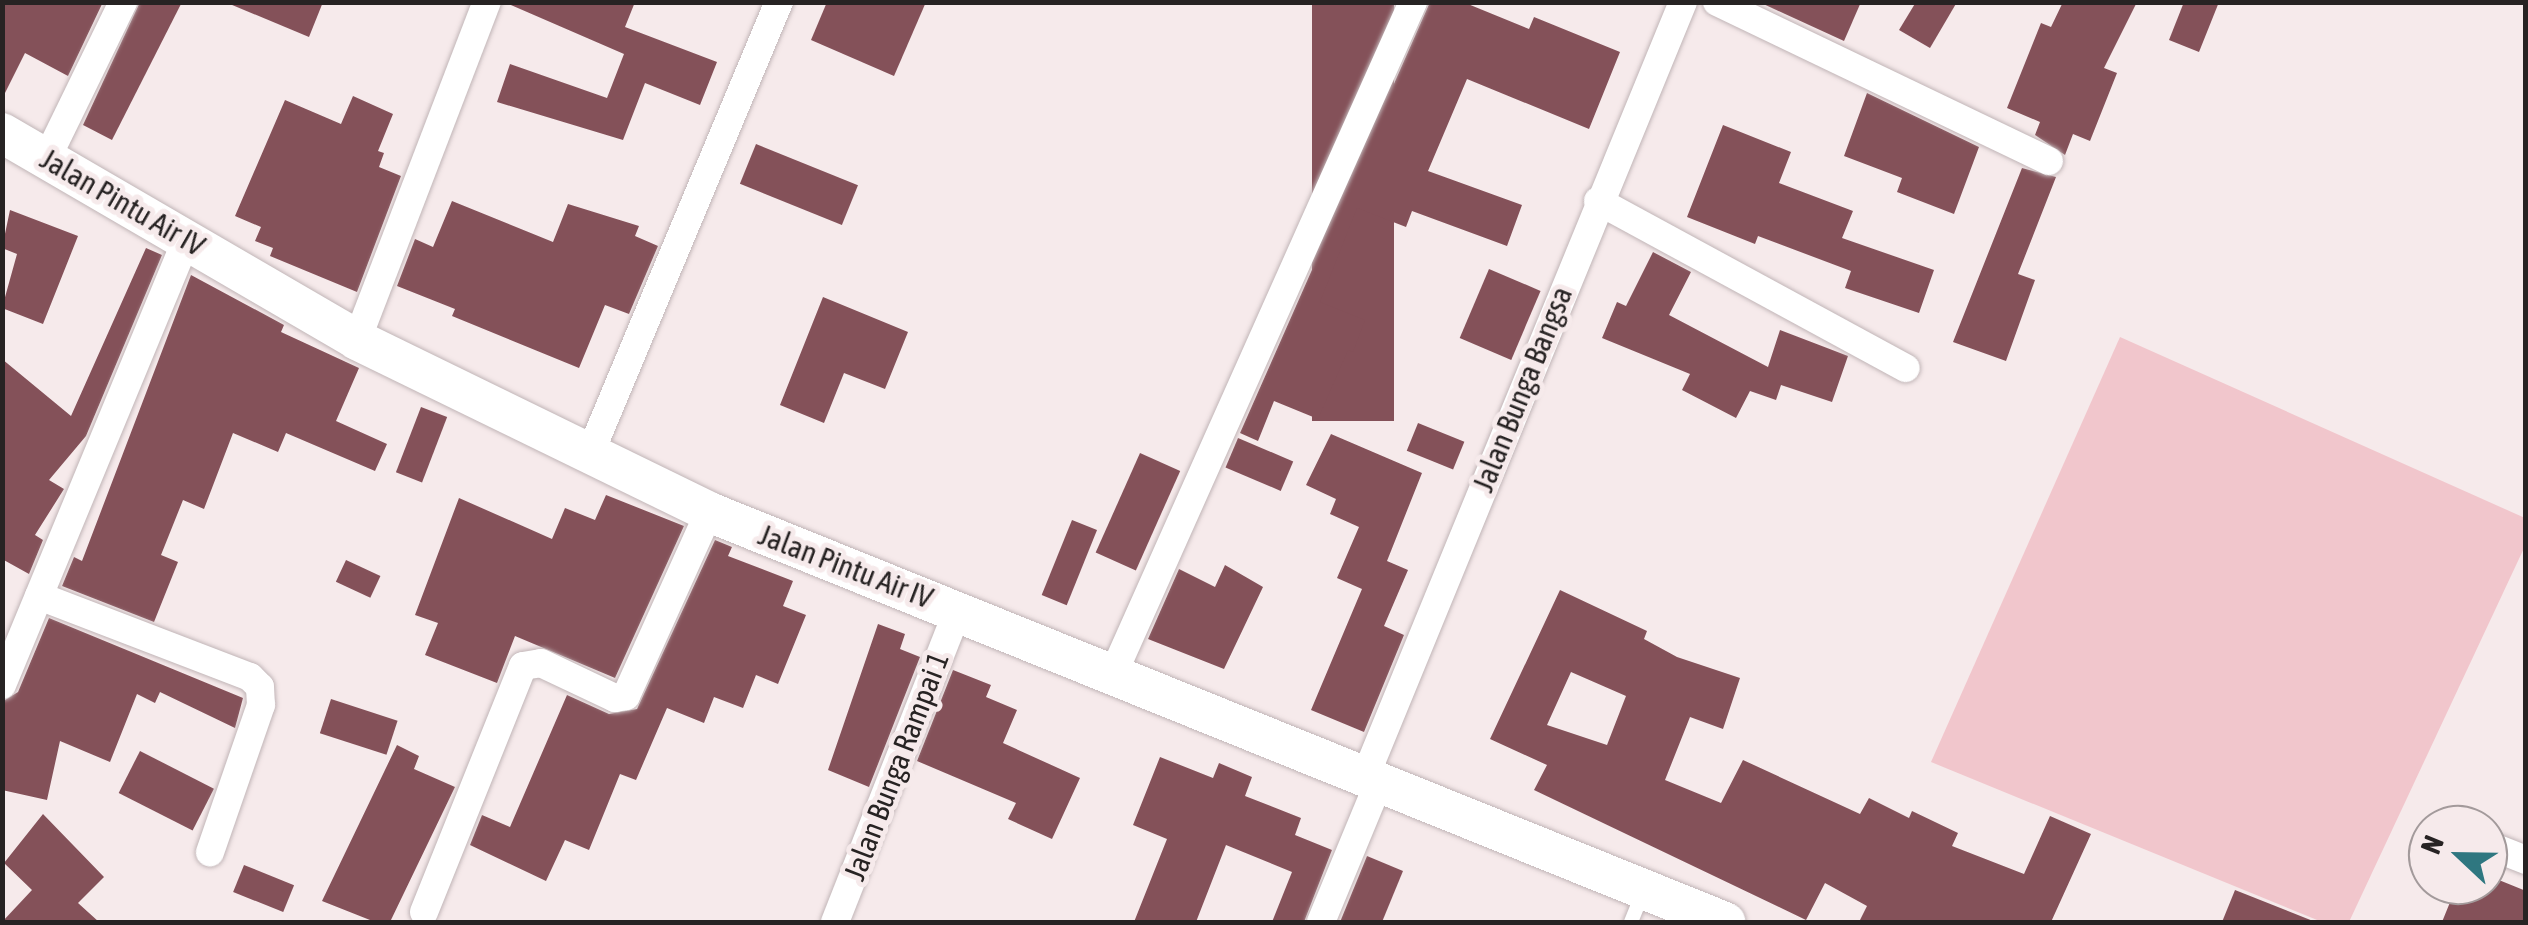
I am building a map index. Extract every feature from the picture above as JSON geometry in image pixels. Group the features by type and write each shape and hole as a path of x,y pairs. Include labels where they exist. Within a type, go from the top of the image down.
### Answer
{"main road":[{"name":"Jalan Pintu Air IV","path":"2,133 357,340 709,512 1372,779 1638,906 1726,922"}],"street":[{"path":"47,158 123,2"},
{"path":"357,340 487,2"},
{"path":"590,456 779,2"},
{"path":"1114,672 1412,2"},
{"name":"Jalan Bunga Bangsa","path":"1321,922 1372,779 1598,201 1682,2"},
{"path":"1717,2 2049,161"},
{"path":"1598,201 1906,368"},
{"path":"2,685 187,239"},
{"path":"424,912 523,666 541,664 614,698 626,696 709,512"},
{"path":"39,596 250,677 260,687 261,705 210,852"},
{"name":"Jalan Bunga Rampai 1","path":"835,922 958,610"}],"shaded area":[{"path":"2120,337 2525,518 2525,546 2349,922 2322,922 1931,762"}],"building":[{"path":"2,2 103,2 68,76 25,53 2,99"},
{"path":"140,2 182,2 112,140 83,125"},
{"path":"225,2 323,2 309,37"},
{"path":"504,2 635,2 625,27 717,62 700,105 645,83 623,140 497,102 510,64 607,98 624,54"},
{"path":"827,2 926,2 894,76 811,40"},
{"path":"1312,2 1394,2 1394,421 1312,421"},
{"path":"1430,2 1463,2 1529,29 1534,17 1620,52 1589,129 1467,79 1428,171 1522,205 1507,246 1412,211 1406,227 1357,208 1320,302 1365,320 1353,352 1348,350 1318,419 1274,401 1258,441 1240,433"},
{"path":"1759,2 1861,2 1844,41"},
{"path":"1916,2 1957,2 1930,48 1899,30"},
{"path":"2063,2 2137,2 2104,68 2117,73 2090,141 2073,134 2065,155 2035,135 2040,122 2007,108 2041,23 2051,27"},
{"path":"2184,2 2219,2 2199,52 2169,40"},
{"path":"1867,93 1979,147 1954,214 1897,192 1902,178 1844,156"},
{"path":"353,96 393,114 378,151 384,153 379,167 401,176 357,292 270,256 273,248 255,241 261,227 235,216 285,100 341,124"},
{"path":"1723,125 1791,152 1779,183 1853,211 1842,238 1934,270 1919,313 1845,288 1851,271 1758,236 1755,244 1687,217"},
{"path":"756,144 858,185 842,225 740,184"},
{"path":"2022,168 2056,177 2018,274 2035,280 2006,361 1953,342"},
{"path":"452,201 553,242 568,204 639,226 635,236 658,246 629,314 605,305 579,368 452,316 455,309 397,286 415,239 433,247"},
{"path":"10,210 78,236 43,324 2,308 17,254 2,248"},
{"path":"146,248 162,255 86,436 49,480 64,489 35,535 43,540 29,574 2,559 2,359 71,416"},
{"path":"1653,252 1691,272 1669,315 1768,367 1780,330 1848,356 1832,402 1781,385 1776,400 1750,391 1736,418 1682,390 1690,374 1602,338 1617,302 1626,306"},
{"path":"1489,269 1541,291 1511,360 1460,338"},
{"path":"191,275 284,325 281,332 359,368 336,421 387,444 375,471 286,433 278,452 233,433 204,509 183,500 161,555 178,562 154,622 62,586 74,557 82,561"},
{"path":"823,297 908,332 885,389 844,373 824,423 780,405"},
{"path":"421,407 447,417 422,482 396,472"},
{"path":"1418,423 1464,442 1453,470 1407,451"},
{"path":"1331,434 1422,473 1387,561 1408,570 1384,626 1404,635 1364,732 1311,710 1362,589 1337,578 1359,527 1330,514 1336,499 1306,485"},
{"path":"1238,438 1293,461 1281,491 1225,467"},
{"path":"1140,453 1180,471 1136,570 1096,553"},
{"path":"606,495 684,526 615,678 515,636 497,683 425,655 438,623 415,615 459,498 552,539 565,508 595,520"},
{"path":"1072,520 1097,530 1067,605 1042,595"},
{"path":"715,540 732,547 728,556 793,581 783,606 806,615 778,684 756,675 743,708 714,697 704,723 667,708 636,780 620,774 589,850 565,840 546,881 470,845 482,815 510,827 567,695 609,714 637,709"},
{"path":"346,560 380,576 370,598 336,582"},
{"path":"1225,565 1263,587 1224,669 1148,639 1179,569 1215,587"},
{"path":"1560,590 1647,631 1644,639 1677,657 1740,678 1723,729 1690,717 1665,780 1721,803 1743,760 1860,814 1869,798 1909,818 1912,811 1958,833 1952,846 2024,874 2050,816 2091,834 2051,922 1859,922 1867,906 1825,883 1806,920 1534,790 1547,765 1490,739","holes":["1571,672 1626,696 1607,745 1547,725"]},
{"path":"49,618 243,698 235,728 160,692 155,703 137,694 110,762 60,741 47,800 2,790 2,702 18,692"},
{"path":"878,624 905,634 900,649 920,657 869,787 828,770"},
{"path":"953,670 991,685 986,697 1017,710 1003,743 1080,778 1052,839 1008,819 1016,803 917,761"},
{"path":"331,699 398,721 386,755 320,733"},
{"path":"397,745 419,756 414,769 455,787 390,922 375,922 322,901"},
{"path":"140,751 214,789 193,831 119,793"},
{"path":"1160,757 1213,778 1219,763 1252,777 1245,796 1301,818 1295,835 1332,850 1304,922 1272,922 1292,872 1226,845 1196,922 1134,922 1167,839 1133,825"},
{"path":"43,814 104,877 78,903 99,922 2,922 32,890 4,863"},
{"path":"1367,856 1403,871 1382,922 1340,922"},
{"path":"244,865 294,885 283,912 233,892"},
{"path":"2508,884 2526,891 2526,922 2442,922 2449,905 2508,905"},
{"path":"2235,890 2313,921 2313,922 2222,922"}]}
